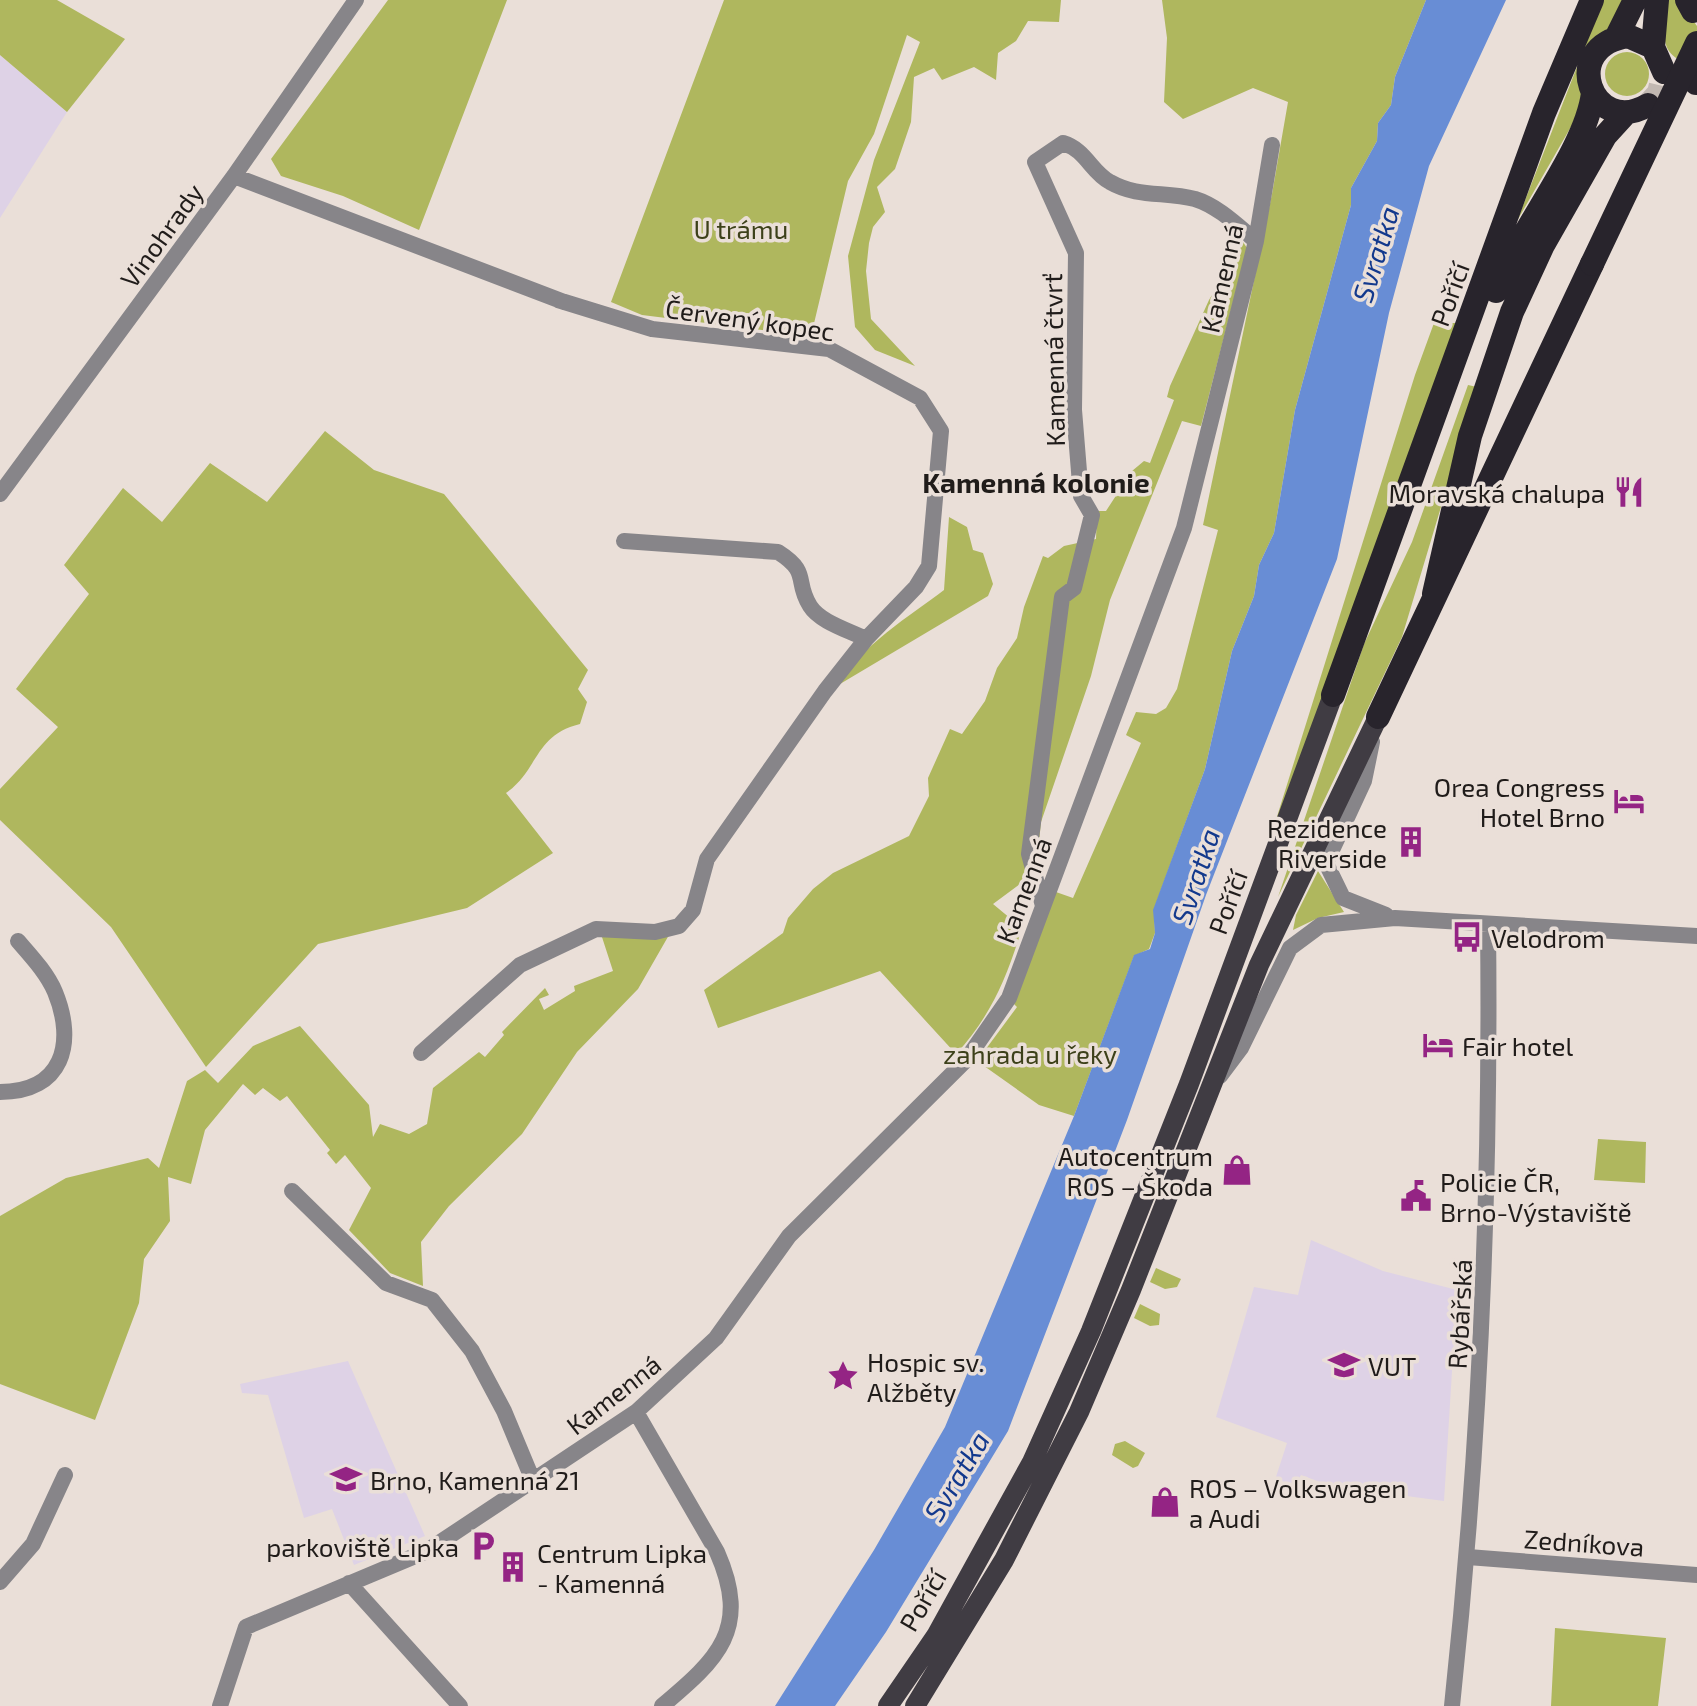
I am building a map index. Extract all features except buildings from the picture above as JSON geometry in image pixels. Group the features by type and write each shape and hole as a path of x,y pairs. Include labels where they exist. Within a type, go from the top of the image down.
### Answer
{"highway":[{"name":"Poříčí","path":"1333,695 1544,113 1592,0"},
{"path":"1616,38 1635,0"},
{"path":"1657,0 1653,47 1664,72"},
{"path":"1434,594 1470,436 1512,312 1543,245 1605,136 1637,109 1609,108 1593,93 1588,78 1590,61 1601,46 1616,38 1639,39 1653,47"},
{"name":"Poříčí","path":"1378,717 1697,43"},
{"path":"1429,432 1462,368 1508,261 1582,131 1593,93"}],"main road":[{"name":"Poříčí","path":"888,1706 936,1636 1032,1462 1091,1331 1219,1006 1333,695"},
{"name":"Poříčí","path":"915,1706 1004,1560 1079,1412 1131,1290 1259,965 1378,717"}],"street":[{"name":"Vinohrady","path":"0,494 234,176 356,0"},
{"name":"Kamenná čtvrť","path":"1043,906 1029,854 1062,597 1074,588 1092,515 1081,496 1074,410 1076,253 1035,162 1063,143 1077,148 1106,180 1132,193 1193,199 1211,206 1256,241"},
{"name":"Kamenná","path":"220,1706 246,1627 427,1551 534,1483 636,1412 716,1338 789,1236 966,1060 1009,998 1184,528 1256,241 1272,145"},
{"name":"Červený kopec","path":"234,176 561,301 652,329 829,349 920,398 941,431 929,566 916,587 866,639 825,691 707,859 693,910 679,926 655,932 596,929 520,965 421,1053"},
{"path":"624,541 778,552 795,563 808,603 818,615 866,639"},
{"name":"Poříčí","path":"1378,717 1364,781 1326,863 1343,898 1395,918"},
{"name":"Poříčí","path":"1211,1087 1241,1048 1290,948 1321,925 1395,918 1697,936"},
{"name":"Rybářská","path":"1452,1706 1468,1557 1486,1263 1488,924"},
{"path":"0,1092 16,1092 45,1082 61,1058 64,1043 64,1019 54,989 18,941"},
{"path":"292,1191 386,1283 432,1300 472,1351 504,1411 534,1483"},
{"path":"636,1412 717,1552 727,1575 731,1612 724,1641 708,1667 662,1706"},
{"path":"0,1582 33,1544 65,1475"},
{"name":"Zedníkova","path":"1468,1557 1697,1575"},
{"path":"349,1583 460,1706"}],"shaded area":[{"path":"0,55 67,112 0,218"},
{"name":"VUT","path":"1311,1240 1383,1271 1457,1290 1444,1501 1331,1486 1301,1475 1296,1484 1275,1480 1287,1443 1216,1417 1254,1287 1298,1295"},
{"name":"Brno, Kamenná 21","path":"348,1361 425,1536 354,1565 332,1509 304,1518 268,1395 242,1393 240,1384"}],"green space":[{"path":"0,0 57,0 125,39 67,112 0,55"},
{"path":"388,0 507,0 419,230 343,196 281,176 271,159"},
{"name":"U trámu","path":"724,0 1061,0 1059,22 1028,21 1016,41 998,53 996,80 974,67 942,80 934,68 914,77 911,122 895,169 877,187 885,212 873,227 866,271 871,319 915,366 875,350 855,327 848,256 874,160 920,42 907,35 874,134 848,181 811,336 642,315 611,302"},
{"name":"zahrada u řeky","path":"1162,0 1426,0 1395,77 1391,105 1378,123 1377,141 1351,188 1351,205 1295,410 1274,533 1259,565 1254,596 1232,651 1205,769 1154,909 1155,933 1149,949 1134,956 1074,1116 1039,1105 977,1061 1017,1007 1014,1004 1056,892 1073,898 1141,743 1126,735 1136,712 1156,714 1166,708 1177,689 1218,530 1203,525 1272,194 1288,102 1253,88 1183,119 1164,102 1167,38"},
{"path":"1603,0 1625,0 1572,125 1517,221"},
{"path":"1668,0 1678,0 1697,26 1697,65 1674,57 1668,50 1664,33"},
{"path":"1627,52 1643,58 1649,74 1643,90 1627,96 1611,90 1605,74 1611,58"},
{"path":"1243,242 1247,248 1201,426 1182,421 1110,600 1091,676 1041,822 1036,872 993,904 1022,928 1004,979 979,1025 956,1054 880,971 718,1028 704,990 783,933 788,918 813,889 833,873 909,836 929,796 928,778 950,729 962,734 985,701 997,668 1017,638 1024,607 1043,556 1048,558 1064,546 1096,539 1097,511 1106,511 1132,471 1144,461 1150,463 1174,400 1167,397 1170,386 1209,300"},
{"path":"1434,323 1456,323 1250,903 1415,375"},
{"path":"1468,385 1477,387 1402,637 1278,897 1364,644 1412,542"},
{"path":"325,431 374,470 444,494 588,670 578,689 587,702 580,724 554,736 517,784 506,793 553,853 467,908 318,944 206,1067 111,927 0,820 0,789 58,727 16,689 89,594 64,565 123,488 162,522 210,463 267,502"},
{"path":"949,517 967,527 973,550 983,553 993,584 988,596 840,684 872,645 944,590"},
{"path":"1318,871 1344,912 1318,918 1293,930 1296,915"},
{"path":"601,934 669,935 638,989 577,1052 522,1134 449,1206 421,1242 423,1286 390,1273 349,1230 371,1188 345,1155 336,1164 327,1153 330,1150 287,1096 280,1101 263,1088 255,1095 243,1084 205,1130 191,1184 168,1177 170,1221 144,1259 139,1303 95,1420 0,1384 0,1216 66,1178 148,1158 159,1168 187,1081 205,1070 218,1083 253,1046 300,1026 369,1105 373,1137 380,1124 409,1134 427,1124 433,1088 479,1052 485,1057 504,1035 502,1032 545,988 549,995 539,999 544,1010 575,991 574,986 613,971"},
{"path":"1598,1139 1646,1142 1645,1183 1594,1180"},
{"path":"1156,1268 1181,1279 1177,1287 1165,1289 1150,1282"},
{"path":"1140,1304 1160,1314 1159,1325 1150,1326 1134,1318"},
{"path":"1125,1441 1145,1453 1138,1466 1133,1468 1112,1455 1115,1444"},
{"path":"1555,1628 1666,1638 1658,1706 1551,1706"}],"water":[{"name":"Svratka","path":"1426,0 1506,0 1429,166 1389,313 1337,559 1206,895 1127,1120 1008,1431 886,1632 835,1706 775,1706 874,1550 945,1427 1074,1116 1134,955 1150,949 1155,933 1153,910 1205,769 1232,651 1254,596 1259,565 1274,533 1295,410 1351,205 1351,188 1377,141 1378,123 1391,105 1395,77"}],"tunnel":[{"path":"1648,105 1659,93 1664,72"}],"place":[{"name":"Moravská chalupa","path":"1629,492"},
{"name":"Orea Congress Hotel Brno","path":"1629,801"},
{"name":"Rezidence Riverside","path":"1411,842"},
{"name":"Velodrom","path":"1467,937"},
{"name":"Fair hotel","path":"1438,1045"},
{"name":"Autocentrum ROS – Škoda","path":"1237,1170"},
{"name":"Policie ČR, Brno-Výstaviště","path":"1416,1196"},
{"name":"VUT","path":"1344,1365"},
{"name":"Hospic sv. Alžběty","path":"843,1376"},
{"name":"Brno, Kamenná 21","path":"346,1479"},
{"name":"ROS – Volkswagen a Audi","path":"1165,1502"},
{"name":"parkoviště Lipka","path":"483,1546"},
{"name":"Centrum Lipka - Kamenná","path":"513,1567"}],"district":[{"name":"Kamenná kolonie","path":"1036,482"}]}
